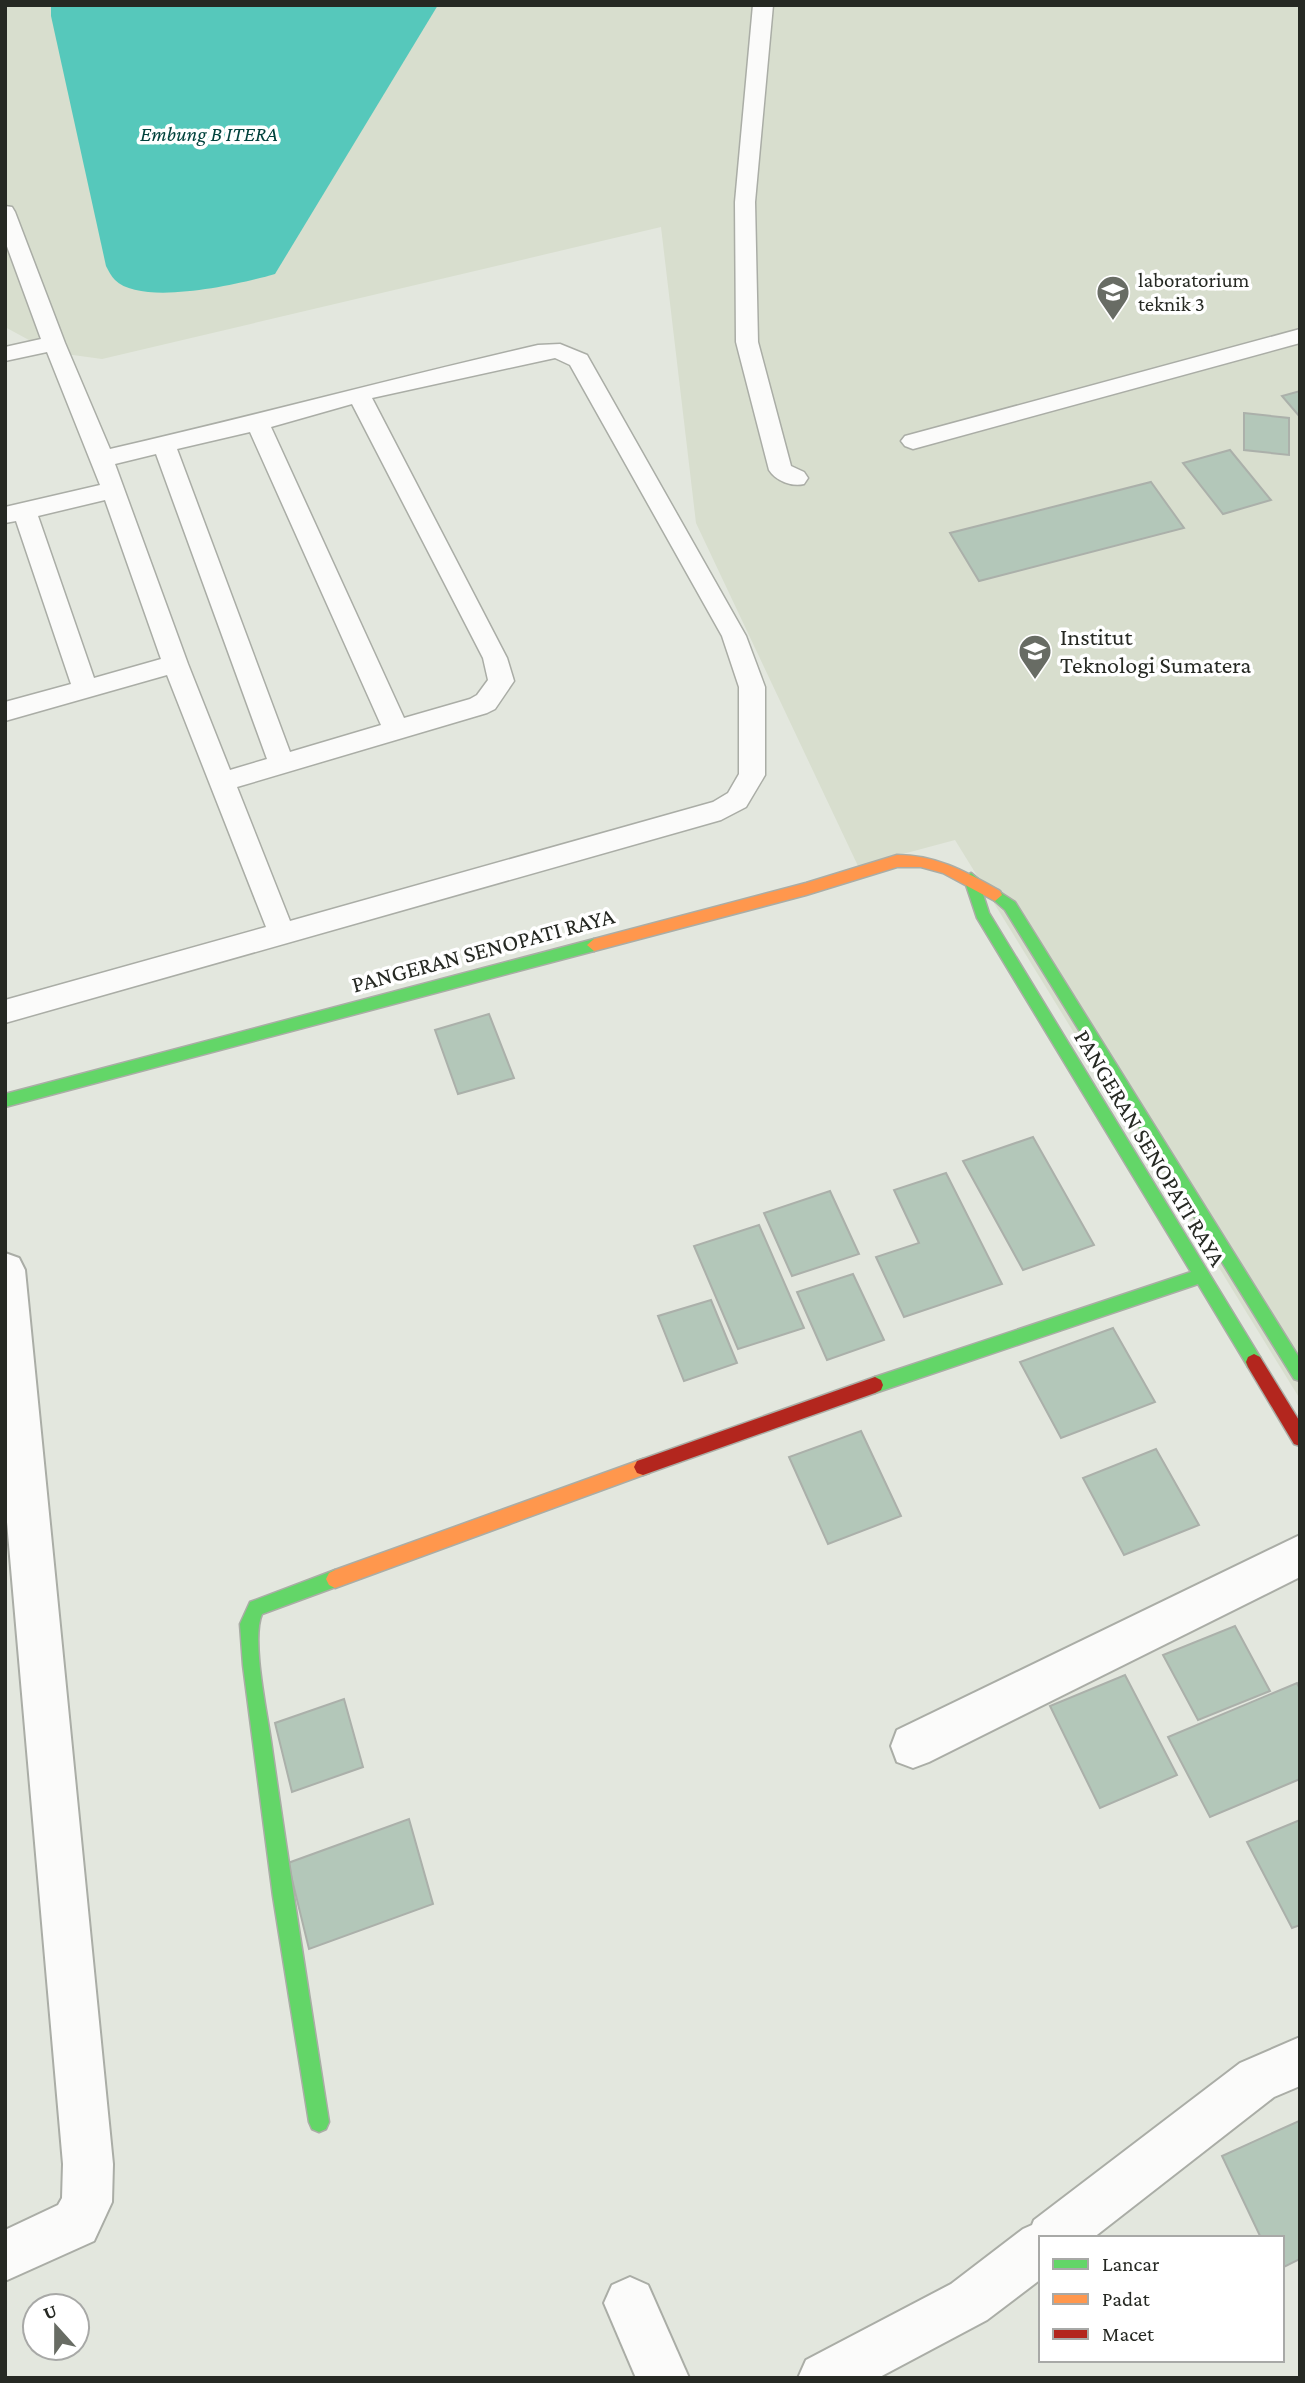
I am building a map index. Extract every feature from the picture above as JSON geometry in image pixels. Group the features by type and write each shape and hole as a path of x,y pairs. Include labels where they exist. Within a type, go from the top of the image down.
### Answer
{"street":[{"name":"PANGERAN SENOPATI RAYA","path":"5,1101 806,889 904,860 939,865 971,879 1010,906 1300,1374"},
{"name":"PANGERAN SENOPATI RAYA","path":"971,879 982,914 1300,1438"},
{"path":"5,1270 88,2164 87,2202 76,2223 5,2256"},
{"path":"319,2122 283,1896 252,1665 249,1624 256,1608 793,1412 1201,1276"},
{"path":"913,1746 1300,1555"},
{"path":"1055,2236 1257,2080 1300,2061"},
{"path":"824,2378 969,2302 1039,2249"},
{"path":"631,2303 663,2378"}],"lane":[{"path":"763,5 745,202 747,342 781,470 796,478"},
{"path":"5,212 54,343 114,490 175,664 282,934"},
{"path":"914,441 1300,336"},
{"path":"5,354 54,343"},
{"path":"5,1012 721,810 737,800 752,775 752,687 734,636 579,360 568,351 556,349 538,352 358,394 257,422 102,459"},
{"path":"221,782 478,706 486,702 501,681 495,658 358,394"},
{"path":"257,422 396,730"},
{"path":"164,444 282,764"},
{"path":"85,689 15,513 114,490"},
{"path":"5,712 175,664"}],"shaded area":[{"name":"Institut Teknologi Sumatera","path":"5,5 1300,5 1300,1399 955,840 858,866 696,523 661,227 102,359 51,352 5,327"}],"water":[{"name":"Embung B ITERA","path":"51,5 438,5 275,274 217,287 169,293 128,288 115,280 106,266 51,16"}],"building":[{"path":"1300,391 1300,417 1282,396"},
{"path":"1244,413 1289,418 1289,455 1244,450"},
{"path":"1230,450 1271,500 1223,514 1183,463"},
{"path":"1151,482 1184,528 979,581 950,533"},
{"path":"489,1014 514,1078 458,1094 435,1030"},
{"path":"1033,1137 1094,1245 1023,1270 963,1161"},
{"path":"946,1173 1002,1284 904,1317 876,1257 919,1243 894,1190"},
{"path":"830,1191 859,1254 792,1276 764,1213"},
{"path":"759,1225 804,1328 738,1349 694,1246"},
{"path":"853,1274 884,1340 827,1360 797,1292"},
{"path":"711,1300 737,1363 684,1381 658,1316"},
{"path":"1113,1328 1155,1402 1061,1438 1020,1362"},
{"path":"861,1431 901,1516 828,1544 789,1457"},
{"path":"1156,1449 1199,1525 1124,1555 1083,1478"},
{"path":"1235,1626 1270,1691 1198,1720 1163,1655"},
{"path":"1125,1675 1177,1775 1100,1808 1050,1706"},
{"path":"1297,1683 1300,1689 1300,1779 1210,1817 1168,1737"},
{"path":"344,1699 363,1767 292,1792 275,1723"},
{"path":"409,1819 433,1904 309,1949 288,1863"},
{"path":"1300,1820 1300,1925 1292,1928 1247,1842"},
{"path":"1299,2121 1300,2259 1284,2267 1284,2236 1260,2236 1222,2156"}],"traffic: fast":[{"path":"971,879 982,914 1254,1362"},
{"path":"995,895 1010,906 1300,1374"},
{"path":"5,1101 594,945"},
{"path":"875,1385 1201,1276"},
{"path":"319,2122 283,1896 252,1665 249,1624 256,1608 335,1579"}],"traffic: slow":[{"path":"594,945 806,889 897,861 921,861 948,869 995,895"},
{"path":"335,1579 643,1467"}],"traffic: jam":[{"path":"1254,1362 1300,1438"},
{"path":"643,1467 875,1385"}],"place":[{"name":"laboratorium teknik 3","path":"1113,322"},
{"name":"Institut Teknologi Sumatera","path":"1035,681"}]}
